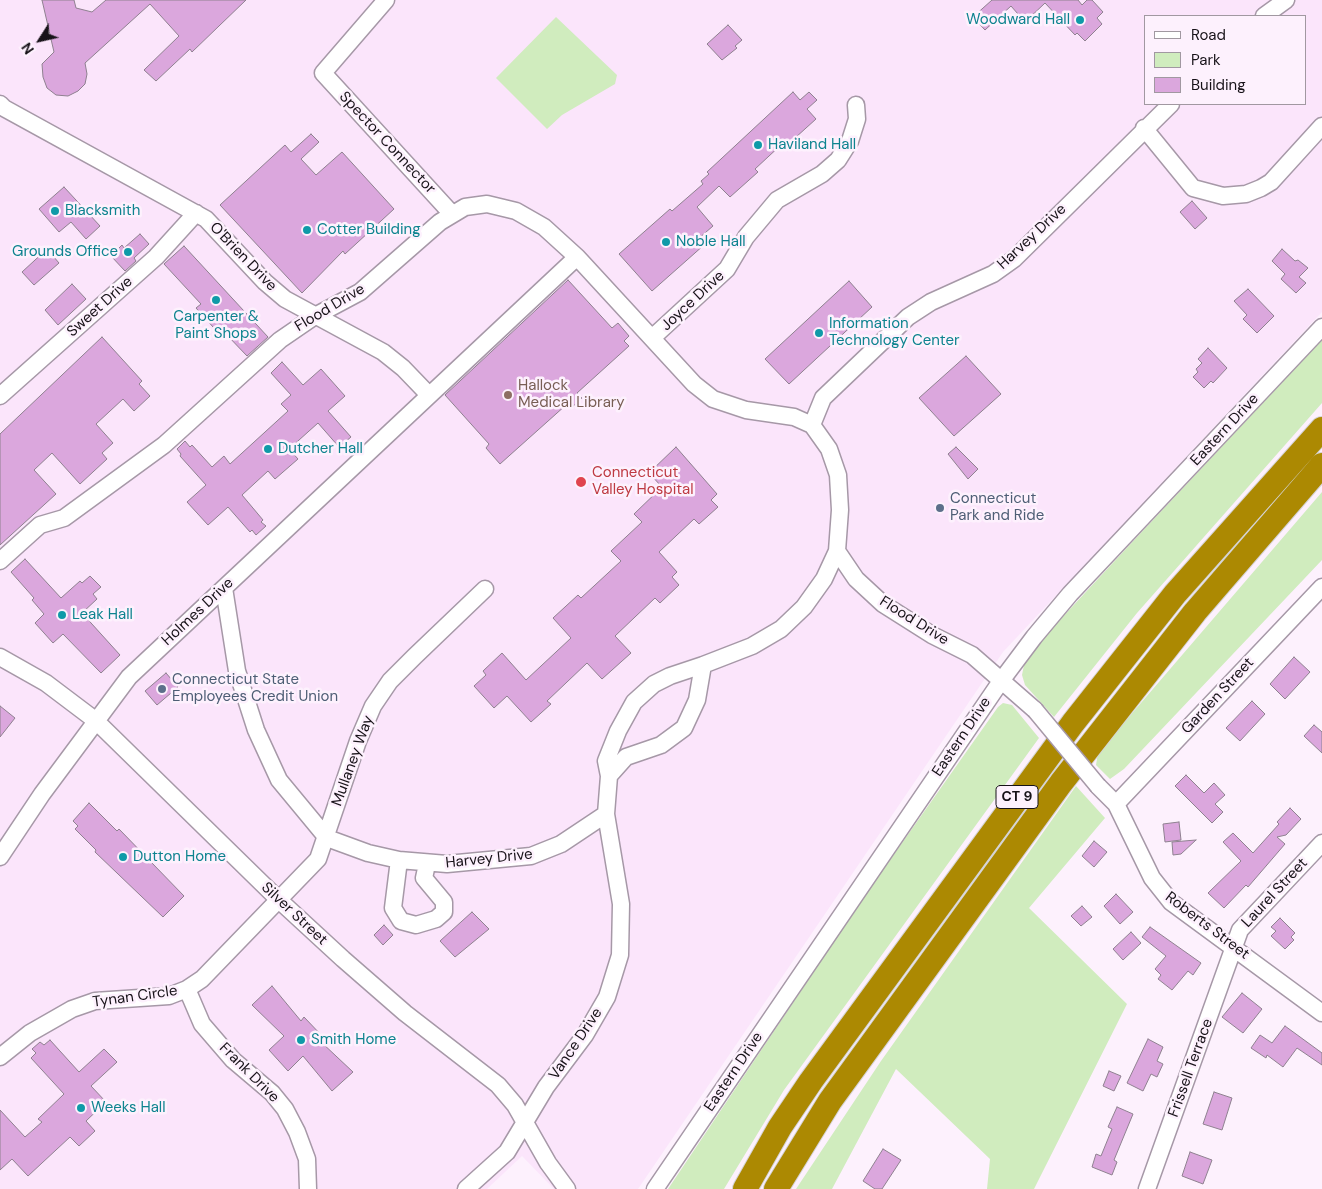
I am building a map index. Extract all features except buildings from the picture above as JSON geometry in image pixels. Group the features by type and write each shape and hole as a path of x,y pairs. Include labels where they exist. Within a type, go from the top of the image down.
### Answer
{"highway":[{"name":"CT 9","path":"745,1189 780,1126 811,1081 1078,715 1188,580 1322,428"},
{"name":"CT 9","path":"776,1189 830,1101 1061,783 1195,612 1322,465"}],"street":[{"name":"Spector Connector","path":"386,0 323,73 452,214"},
{"path":"1265,15 1286,0"},
{"name":"O'Brien Drive","path":"0,104 4,108 206,219 265,282 285,298 382,352 403,368 429,395"},
{"name":"Joyce Drive","path":"652,338 727,269 746,237 777,200 822,174 838,160 850,141 857,119 856,105"},
{"name":"Harvey Drive","path":"812,425 823,398 908,317 931,302 993,274 1014,259 1144,128 1170,105"},
{"path":"1144,128 1193,188 1223,196 1246,194 1270,182 1322,126"},
{"name":"Flood Drive","path":"0,561 40,525 64,518 164,445 280,340 315,316 360,292 452,214 466,207 487,204 516,211 544,226 577,257 694,384 713,399 746,410 794,417 812,425"},
{"name":"Sweet Drive","path":"0,396 156,257 196,213"},
{"name":"Holmes Drive","path":"0,857 19,832 42,794 129,676 577,257"},
{"name":"Eastern Drive","path":"655,1189 1001,680 1070,594 1322,328"},
{"path":"606,814 609,776 606,761 634,702 654,684 670,676 752,646 781,629 804,607 824,579 837,551 840,510 838,475 829,449 812,425"},
{"name":"Flood Drive","path":"837,551 856,579 883,604 932,635 972,655 1001,680"},
{"path":"224,588 236,671 266,756 293,800 327,838"},
{"name":"Garden Street","path":"1116,804 1321,588"},
{"name":"Mullaney Way","path":"280,901 318,859 327,838 358,741 373,706 390,681 485,589"},
{"name":"Silver Street","path":"0,658 46,683 95,720 280,901 405,1013 498,1085 526,1121 548,1163 567,1189"},
{"path":"609,776 626,757 661,744 684,728 697,700 703,665"},
{"name":"Roberts Street","path":"1001,680 1035,710 1098,786 1116,804 1160,891 1171,902 1322,1013"},
{"name":"Harvey Drive","path":"327,838 368,853 399,860 426,871 446,864 531,856 560,844 606,814"},
{"name":"Vance Drive","path":"466,1189 507,1152 546,1087 586,1035 607,997 620,956 621,904 606,814"},
{"path":"0,836 19,832"},
{"name":"Laurel Street","path":"1233,946 1240,930 1322,842"},
{"path":"397,877 426,871 444,902 444,912 436,919 416,925 401,921 395,915 392,900 399,860"},
{"name":"Tynan Circle","path":"0,1057 45,1023 84,1004 96,1001 169,996 188,989 202,980 280,901"},
{"name":"Frissell Terrace","path":"1147,1189 1229,963 1233,946"},
{"name":"Frank Drive","path":"188,989 202,1024 233,1060 272,1093 284,1109 297,1132 307,1159 308,1189"}],"shaded area":[{"name":"Connecticut Valley Hospital","path":"0,0 1322,0 1322,312 1003,652 638,1189 554,1189 522,1156 487,1189 0,1189"}],"green space":[{"path":"556,17 617,75 615,84 562,115 547,129 496,78"},
{"path":"1322,340 1322,403 1137,613 1054,717 1025,685 1022,675 1024,665 1044,637"},
{"path":"1322,492 1322,560 1124,769 1110,779 1096,765 1098,753"},
{"path":"1003,703 1012,705 1039,738 784,1090 724,1189 668,1189 868,891 998,707"},
{"path":"1076,786 1105,818 1029,908 1127,1004 1034,1189 987,1189 990,1159 896,1069 832,1189 796,1189 881,1061"}],"place":[{"name":"Woodward Hall","path":"1080,20"},
{"name":"Haviland Hall","path":"758,145"},
{"name":"Blacksmith","path":"55,211"},
{"name":"Cotter Building","path":"307,230"},
{"name":"Noble Hall","path":"666,242"},
{"name":"Grounds Office","path":"128,252"},
{"name":"Carpenter & Paint Shops","path":"216,300"},
{"name":"Information Technology Center","path":"819,333"},
{"name":"Hallock Medical Library","path":"508,395"},
{"name":"Dutcher Hall","path":"268,449"},
{"name":"Connecticut Valley Hospital","path":"581,482"},
{"name":"Connecticut Park and Ride","path":"940,508"},
{"name":"Leak Hall","path":"62,615"},
{"name":"Connecticut State Employees Credit Union","path":"162,689"},
{"name":"Dutton Home","path":"123,857"},
{"name":"Smith Home","path":"301,1040"},
{"name":"Weeks Hall","path":"81,1108"}]}
